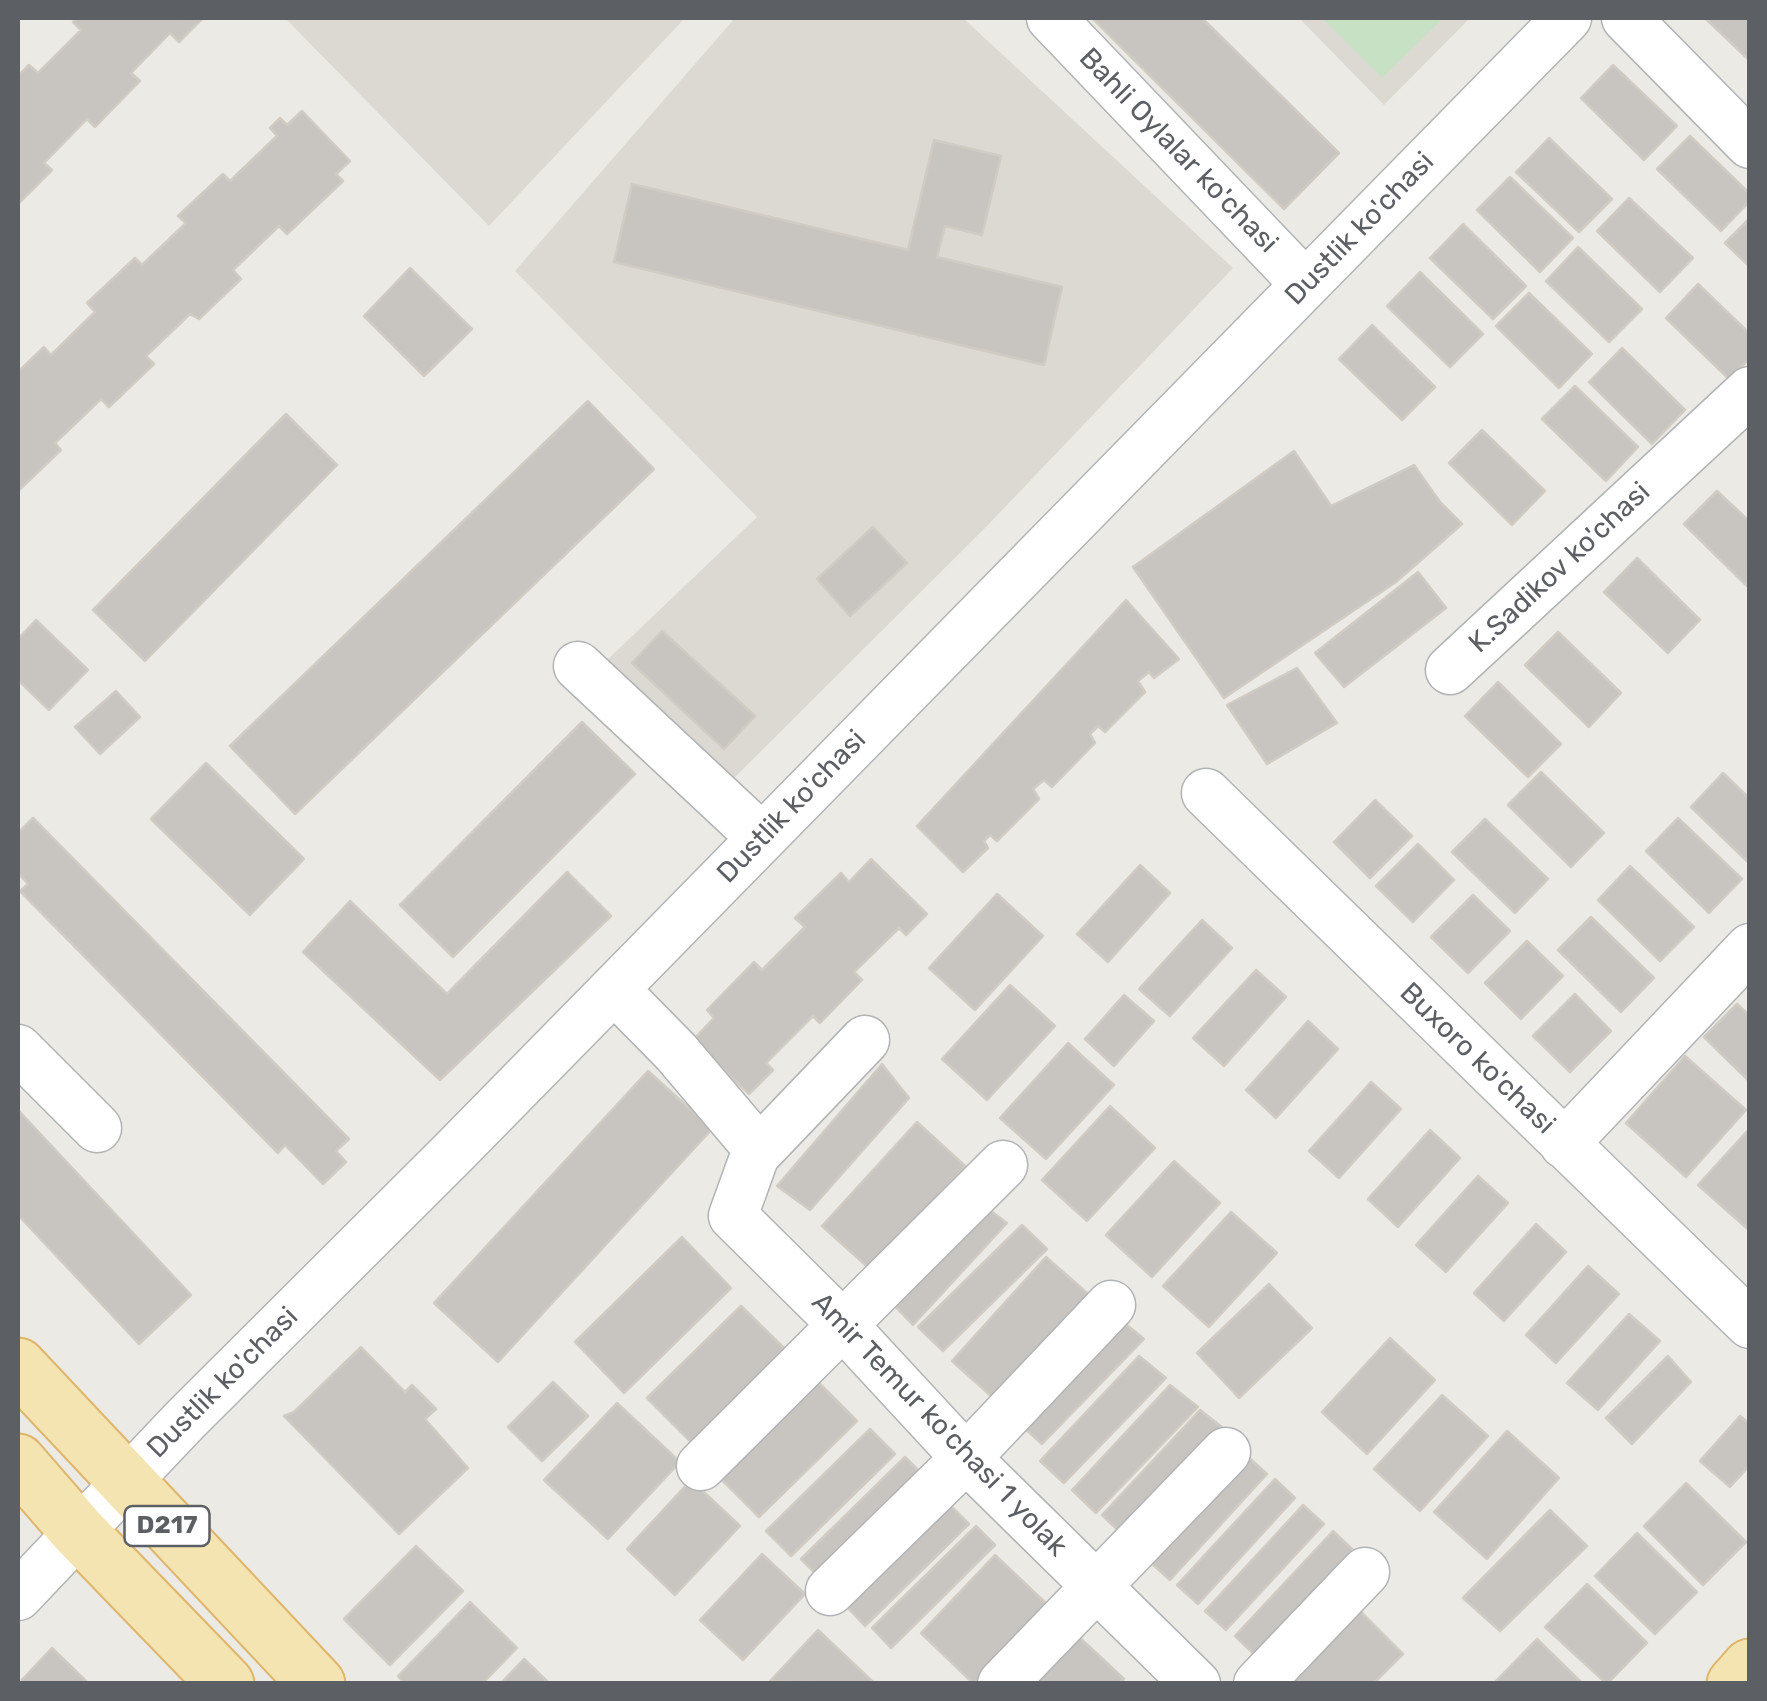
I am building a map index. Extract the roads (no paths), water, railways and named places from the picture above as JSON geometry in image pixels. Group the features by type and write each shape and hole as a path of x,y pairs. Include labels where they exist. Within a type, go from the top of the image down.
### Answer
{"main road":[{"name":"D217","path":"18,1366 318,1684"},
{"name":"D217","path":"18,1462 77,1530 226,1684"},
{"path":"1735,1684 1750,1668"}],"street":[{"name":"Bahli Oylalar ko'chasi","path":"1051,18 1306,284"},
{"name":"Dustlik ko'chasi","path":"18,1596 77,1530 1567,18"},
{"path":"1626,18 1750,144"},
{"name":"K.Sadikov ko'chasi","path":"1450,670 1750,392"},
{"path":"578,666 762,838"},
{"name":"Buxoro ko'chasi","path":"1206,793 1750,1324"},
{"path":"1564,1144 1750,948"},
{"path":"614,989 676,1052 759,1150"},
{"name":"Amir Temur ko'chasi 1 yolak","path":"865,1040 759,1150 733,1216 842,1322 966,1458 1196,1684"},
{"path":"18,1049 97,1128"},
{"path":"701,1466 1003,1164"},
{"path":"830,1591 966,1458 1111,1305"},
{"path":"1002,1684 1226,1452"},
{"path":"1258,1684 1365,1572"}]}
